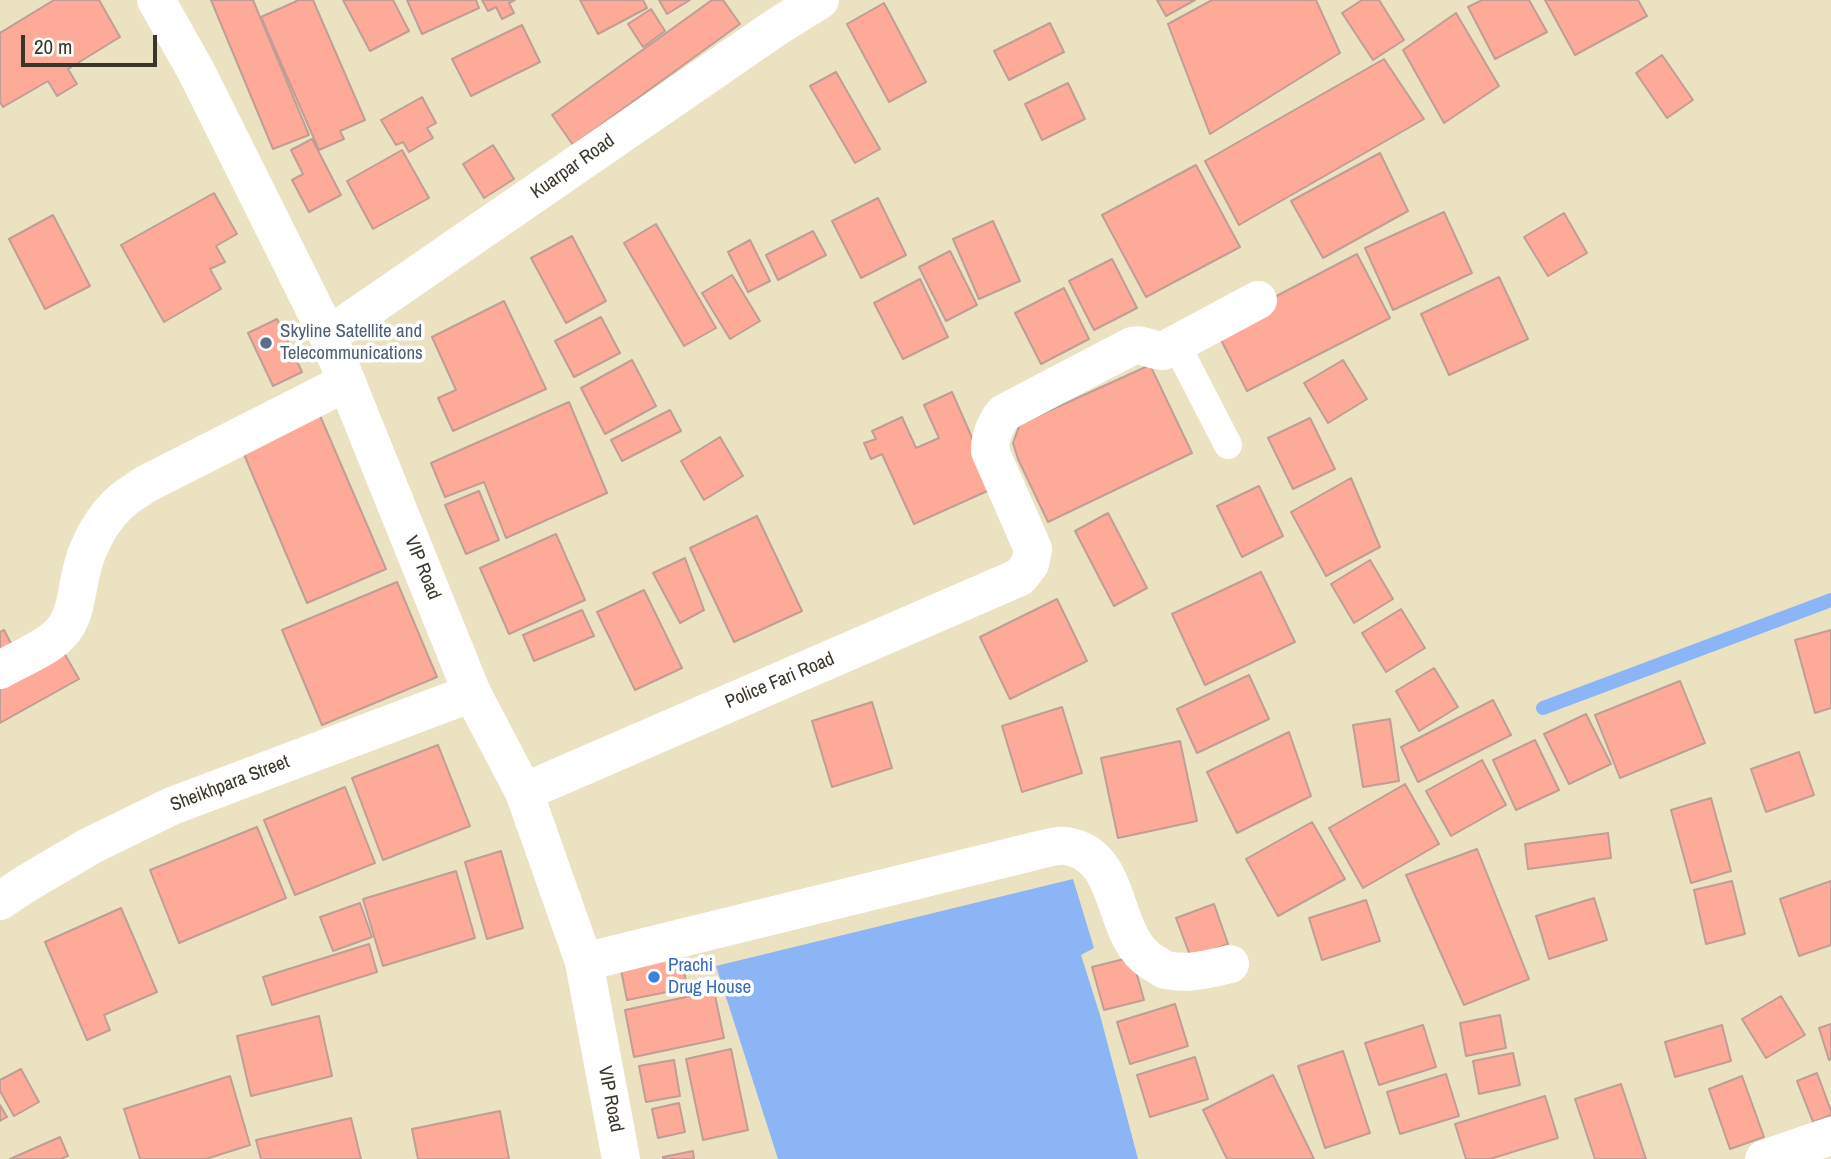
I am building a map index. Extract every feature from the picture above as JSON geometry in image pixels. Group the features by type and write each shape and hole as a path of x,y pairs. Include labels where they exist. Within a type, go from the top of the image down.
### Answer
{"street":[{"name":"VIP Road","path":"156,0 196,71 328,336 472,693 524,792 584,962 621,1159"},
{"name":"Kuarpar Road","path":"328,336 778,26 820,0"},
{"path":"1176,344 1258,300"},
{"name":"Police Fari Road","path":"524,792 1020,577 1030,564 1032,549 990,451 990,441 997,421 1004,413 1132,346 1143,345 1154,351 1163,351 1176,344"},
{"path":"0,670 61,633 72,616 80,573 88,549 103,523 122,500 146,484 347,382"},
{"name":"Sheikhpara Street","path":"0,901 90,846 172,806 472,693"},
{"path":"584,962 1064,845 1085,852 1101,865 1124,923 1141,955 1164,970 1198,972 1230,964"},
{"path":"1764,1159 1831,1136"}],"lane":[{"path":"1176,344 1228,445"}],"water":[{"path":"1073,879 1094,948 1081,955 1100,1015 1138,1159 778,1159 716,966"}],"building":[{"path":"54,0 99,0 120,37 68,69 77,84 57,96 48,81 3,107 0,102 0,33"},
{"path":"211,0 253,0 309,135 273,149"},
{"path":"296,0 313,0 365,120 340,131 344,139 319,150 261,17"},
{"path":"343,0 393,0 409,31 370,51"},
{"path":"407,0 476,0 479,8 422,34"},
{"path":"482,0 515,0 509,3 514,13 502,19 496,7 488,11"},
{"path":"580,0 643,0 647,8 598,34"},
{"path":"659,0 690,0 667,14"},
{"path":"712,0 723,0 740,24 573,145 552,115"},
{"path":"1157,0 1195,0 1166,16"},
{"path":"1212,0 1316,0 1340,53 1210,134 1168,24"},
{"path":"1362,0 1379,0 1404,40 1373,60 1342,13"},
{"path":"1482,0 1529,0 1547,32 1495,59 1468,7"},
{"path":"1545,0 1638,0 1647,16 1575,55"},
{"path":"884,3 926,82 889,102 847,24"},
{"path":"651,9 665,31 643,47 628,24"},
{"path":"1456,13 1499,86 1444,123 1403,50"},
{"path":"1050,23 1064,52 1009,80 994,51"},
{"path":"522,25 540,62 471,96 452,59"},
{"path":"1662,55 1693,100 1667,118 1636,73"},
{"path":"1384,59 1424,119 1239,225 1205,161"},
{"path":"836,72 880,149 855,163 810,86"},
{"path":"1068,83 1085,119 1042,140 1025,104"},
{"path":"422,97 436,123 427,128 433,138 409,152 403,142 396,145 381,120"},
{"path":"312,139 341,195 309,212 292,180 303,174 291,150"},
{"path":"493,145 514,179 484,198 463,164"},
{"path":"402,150 429,198 373,229 347,181"},
{"path":"1380,153 1408,211 1323,258 1291,201"},
{"path":"1196,165 1240,247 1146,297 1102,215"},
{"path":"214,193 237,234 216,246 225,262 210,269 221,289 164,322 121,245"},
{"path":"878,198 906,255 861,278 832,221"},
{"path":"1444,212 1472,273 1393,310 1365,248"},
{"path":"1564,213 1587,253 1548,276 1524,237"},
{"path":"53,215 90,286 45,309 9,239"},
{"path":"993,221 1020,281 979,299 953,239"},
{"path":"656,224 716,328 684,346 624,243"},
{"path":"813,231 826,255 778,280 766,255"},
{"path":"572,236 606,301 566,323 531,258"},
{"path":"750,240 770,281 748,292 728,252"},
{"path":"950,251 977,305 946,321 919,267"},
{"path":"1357,254 1390,318 1247,391 1215,328"},
{"path":"1112,259 1137,308 1094,330 1069,281"},
{"path":"732,275 760,321 730,339 702,293"},
{"path":"1499,277 1528,339 1449,375 1421,314"},
{"path":"920,279 948,337 903,359 874,303"},
{"path":"1064,288 1089,339 1041,364 1015,313"},
{"path":"504,301 546,389 453,431 438,398 456,390 432,337"},
{"path":"601,317 620,353 574,377 555,341"},
{"path":"277,319 302,372 273,386 248,333"},
{"path":"632,360 656,406 605,434 581,388"},
{"path":"1343,360 1367,399 1328,423 1304,383"},
{"path":"1150,365 1192,453 1048,522 1013,443 1020,424"},
{"path":"952,392 994,488 914,524 882,454 871,459 864,443 876,439 872,431 902,417 916,448 939,438 924,405"},
{"path":"569,402 607,493 506,538 484,482 445,497 431,463"},
{"path":"670,410 681,431 622,461 611,440"},
{"path":"318,411 386,569 307,603 240,445"},
{"path":"1310,418 1335,469 1293,489 1268,438"},
{"path":"720,437 743,476 704,500 681,461"},
{"path":"1351,478 1380,547 1326,576 1291,512"},
{"path":"1259,486 1283,536 1242,557 1217,506"},
{"path":"479,491 499,540 466,554 445,505"},
{"path":"1108,513 1147,588 1114,606 1075,531"},
{"path":"757,516 802,611 734,642 690,548"},
{"path":"556,534 585,600 509,634 480,568"},
{"path":"685,558 704,610 680,623 653,573"},
{"path":"1370,560 1393,599 1354,623 1331,584"},
{"path":"1261,572 1295,642 1205,685 1172,614"},
{"path":"397,582 437,677 322,725 282,630"},
{"path":"644,590 682,668 635,690 597,612"},
{"path":"1057,599 1087,661 1010,699 980,637"},
{"path":"1401,609 1425,648 1386,672 1362,633"},
{"path":"582,610 594,636 534,661 523,635"},
{"path":"4,630 16,653 0,662 0,632"},
{"path":"1831,630 1831,708 1815,713 1795,640"},
{"path":"60,646 79,679 0,723 0,679"},
{"path":"1434,668 1458,707 1419,731 1396,691"},
{"path":"1249,675 1269,719 1197,753 1177,709"},
{"path":"1680,681 1705,743 1620,778 1595,715"},
{"path":"1493,700 1511,735 1418,782 1401,747"},
{"path":"872,702 892,768 832,787 812,721"},
{"path":"1062,707 1082,773 1022,792 1002,726"},
{"path":"1586,714 1611,764 1569,784 1544,734"},
{"path":"1390,719 1399,781 1363,787 1353,725"},
{"path":"1289,732 1311,796 1237,833 1207,772"},
{"path":"1535,740 1559,790 1516,810 1493,760"},
{"path":"1180,741 1197,821 1118,838 1101,758"},
{"path":"438,745 470,826 383,860 352,778"},
{"path":"1799,752 1814,795 1766,812 1751,769"},
{"path":"1482,760 1506,805 1451,836 1426,791"},
{"path":"1405,784 1439,844 1363,888 1329,828"},
{"path":"345,787 375,863 295,895 264,820"},
{"path":"1711,798 1731,871 1691,883 1671,810"},
{"path":"1312,822 1345,879 1278,916 1246,859"},
{"path":"257,827 286,898 179,943 150,870"},
{"path":"1608,833 1611,858 1528,869 1525,844"},
{"path":"1477,849 1529,979 1464,1005 1406,875"},
{"path":"501,851 523,928 487,939 465,862"},
{"path":"456,871 475,938 383,966 363,899"},
{"path":"1732,881 1745,934 1706,944 1694,890"},
{"path":"1831,881 1831,945 1799,956 1780,899"},
{"path":"1594,898 1607,940 1549,959 1536,916"},
{"path":"1366,900 1380,941 1322,960 1309,918"},
{"path":"360,903 372,937 333,951 320,917"},
{"path":"1214,904 1228,944 1191,958 1176,918"},
{"path":"121,908 157,992 104,1015 110,1030 87,1040 45,942"},
{"path":"369,944 377,972 272,1005 263,977"},
{"name":"Prachi Drug House","path":"681,953 687,988 627,1000 620,965"},
{"path":"1132,957 1144,1000 1104,1010 1092,967"},
{"path":"714,991 724,1038 634,1057 625,1010"},
{"path":"1781,996 1805,1035 1766,1058 1742,1019"},
{"path":"1175,1004 1188,1046 1130,1064 1117,1022"},
{"path":"1500,1015 1506,1048 1466,1056 1460,1023"},
{"path":"319,1016 332,1076 251,1096 237,1036"},
{"path":"1831,1024 1831,1059 1829,1060 1819,1028"},
{"path":"1423,1025 1436,1067 1379,1085 1365,1043"},
{"path":"1722,1025 1731,1061 1675,1077 1665,1042"},
{"path":"731,1049 748,1130 703,1140 686,1059"},
{"path":"1343,1051 1370,1133 1325,1148 1298,1066"},
{"path":"1513,1053 1520,1085 1479,1094 1473,1061"},
{"path":"1195,1057 1208,1099 1150,1117 1137,1075"},
{"path":"674,1060 680,1096 646,1102 639,1066"},
{"path":"21,1069 39,1102 14,1116 0,1091 0,1080"},
{"path":"1817,1073 1831,1115 1813,1122 1797,1081"},
{"path":"1446,1074 1459,1116 1400,1134 1387,1092"},
{"path":"1273,1075 1314,1159 1227,1159 1203,1110"},
{"path":"230,1076 250,1145 206,1159 140,1159 124,1109"},
{"path":"1742,1076 1764,1137 1730,1149 1709,1089"},
{"path":"1621,1084 1646,1159 1595,1159 1575,1099"},
{"path":"1545,1096 1558,1138 1490,1159 1466,1159 1455,1124"},
{"path":"679,1103 685,1132 658,1138 652,1109"},
{"path":"0,1105 7,1117 0,1121"},
{"path":"500,1111 509,1159 418,1159 412,1129"},
{"path":"351,1118 361,1159 261,1159 256,1140"},
{"path":"60,1137 68,1156 60,1159 10,1159"},
{"path":"693,1151 694,1159 663,1159 663,1157"}],"waterway":[{"path":"1543,708 1831,600"}],"place":[{"name":"Skyline Satellite and Telecommunications","path":"266,343"},
{"name":"Prachi Drug House","path":"654,977"}]}
